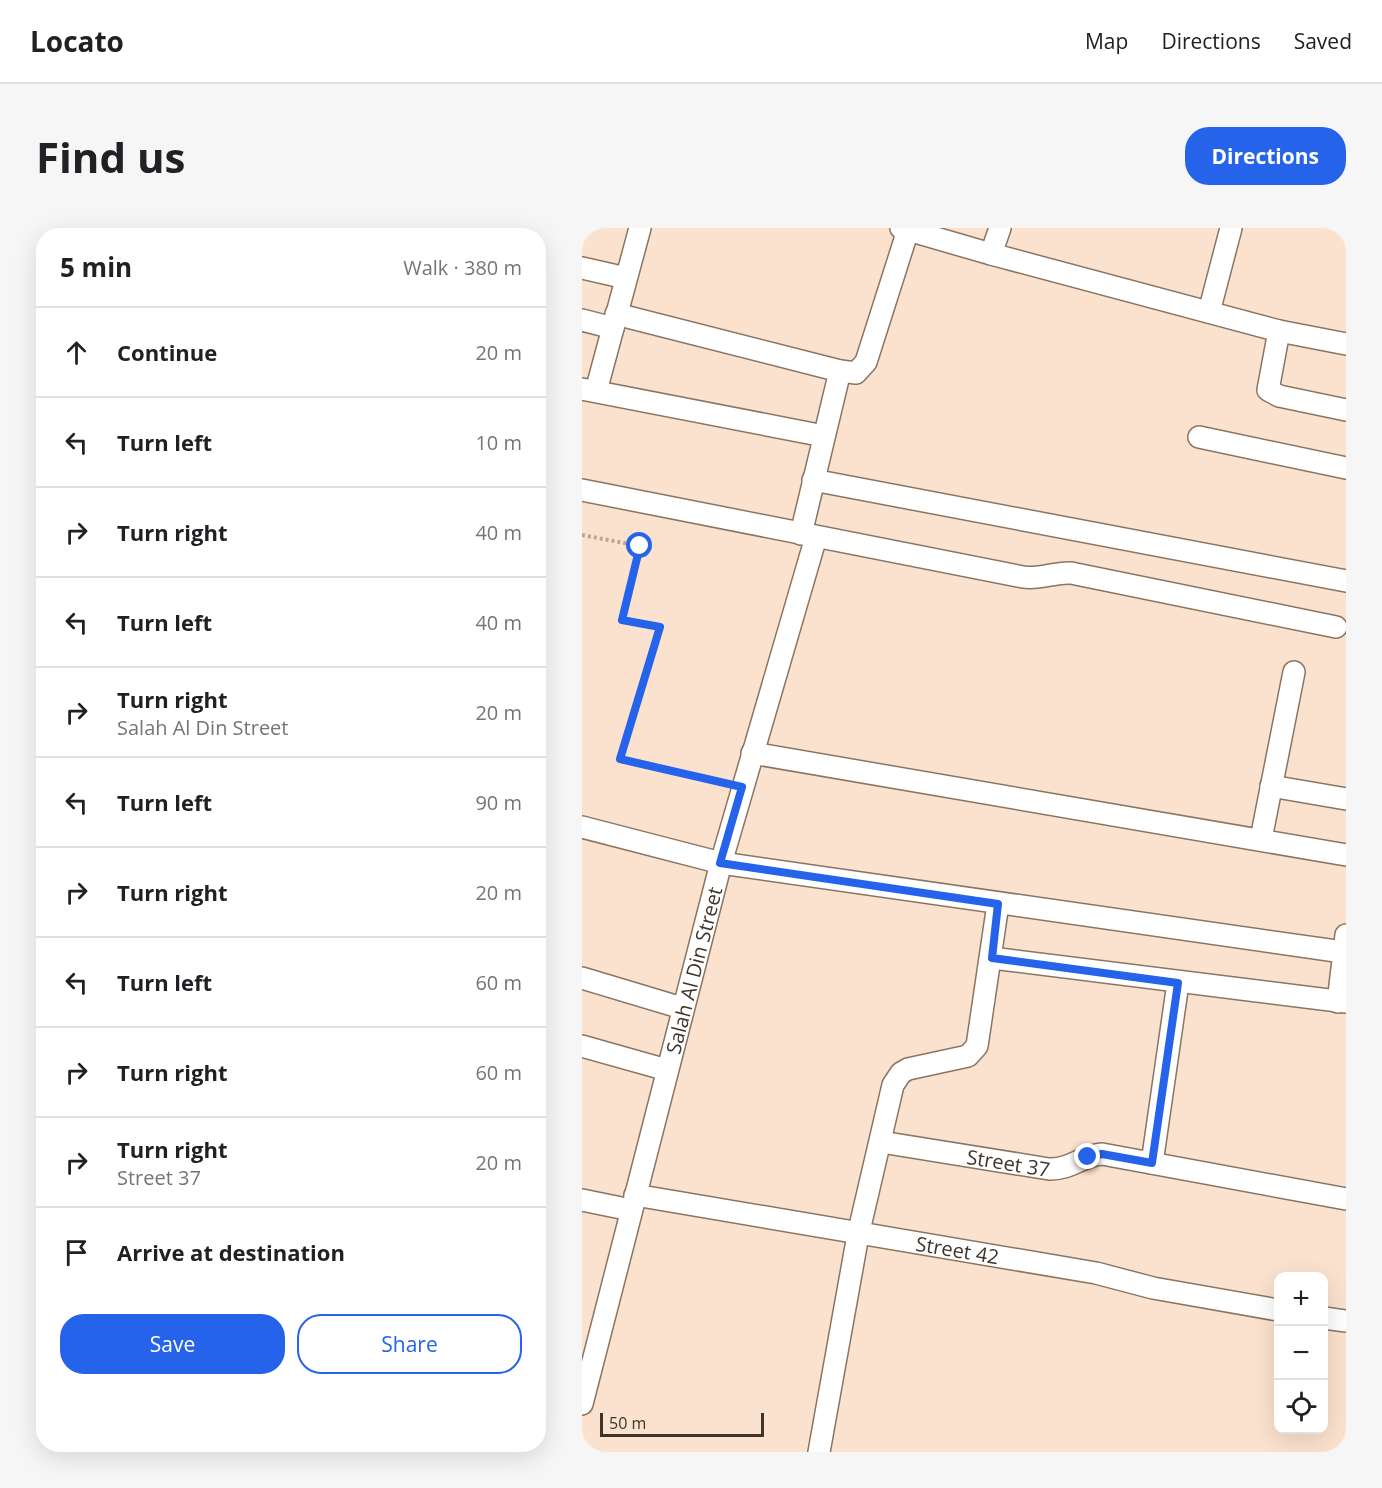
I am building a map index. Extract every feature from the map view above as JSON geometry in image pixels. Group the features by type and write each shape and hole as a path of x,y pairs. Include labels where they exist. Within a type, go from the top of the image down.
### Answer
{"street":[{"path":"640,228 615,321 589,390 824,436"},
{"path":"991,254 1000,228"},
{"path":"1209,312 1231,228"},
{"path":"582,320 615,321 856,373 866,363 904,229 1209,312 1346,344"},
{"path":"582,268 626,278"},
{"path":"1279,330 1268,390 1272,394 1346,410"},
{"name":"Salah Al Din Street","path":"582,1404 682,1008 752,753 808,535 813,480 840,371"},
{"path":"1199,437 1346,468"},
{"path":"813,480 1346,581"},
{"path":"582,490 1032,579 1071,573 1336,627"},
{"path":"1261,839 1294,672"},
{"path":"752,753 1346,855"},
{"path":"1271,786 1346,799"},
{"path":"582,828 720,863 998,904 1345,944 1342,1002 992,958"},
{"path":"819,1452 858,1235 881,1142 890,1094 901,1073 908,1069 960,1058 974,1052 979,1037 992,958 998,904"},
{"path":"582,978 682,1008"},
{"path":"1152,1163 1178,983"},
{"path":"582,1046 666,1070"},
{"name":"Street 37","path":"881,1142 1049,1169 1066,1168 1088,1157 1102,1154 1346,1199"},
{"name":"Street 42","path":"582,1200 633,1203 858,1235 1096,1273 1153,1288 1274,1309"},
{"path":"1328,1318 1346,1322"}],"path":[{"path":"582,536 640,546 622,620 660,627 620,759 742,787"}],"route":[{"path":"640,546 622,620 660,627 620,759 742,787 720,863 998,904 992,958 1178,983 1152,1163 1102,1154 1088,1157"}]}
